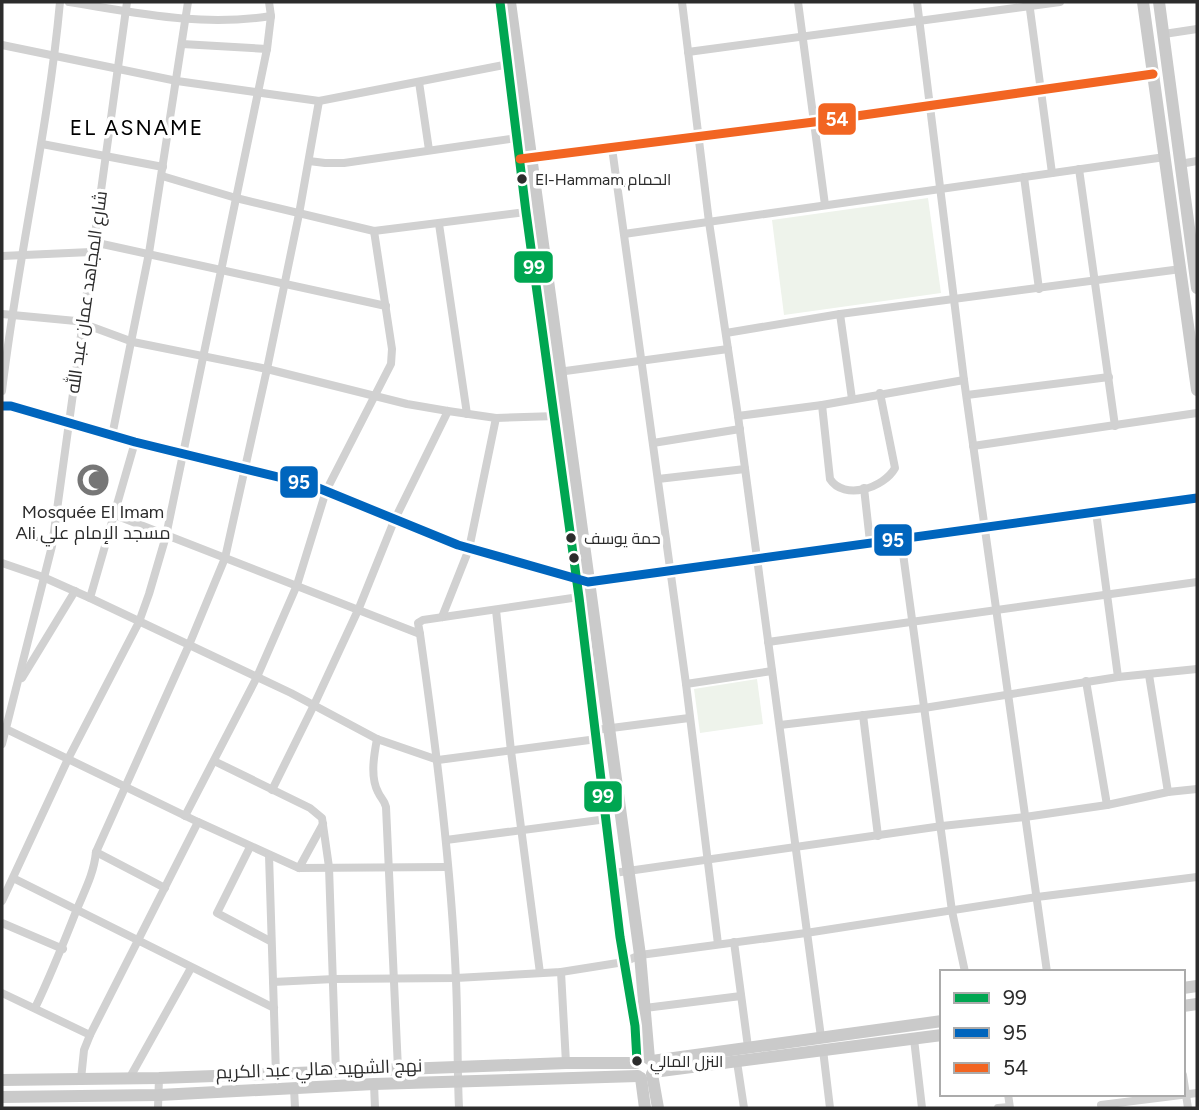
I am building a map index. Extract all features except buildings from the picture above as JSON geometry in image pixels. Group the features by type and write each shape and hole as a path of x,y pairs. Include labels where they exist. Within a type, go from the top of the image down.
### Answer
{"main road":[{"path":"500,2 517,138 526,159 526,212 554,373"},
{"path":"510,2 526,159 582,580 624,962 635,1026 658,1108"},
{"path":"1143,2 1197,390"},
{"path":"1159,2 1180,164 1193,228 1197,288"},
{"path":"582,580 579,597 600,732 628,872 640,955 645,1008 645,1108"},
{"path":"2,1080 276,1075 566,1063 645,1068 737,1062 940,1021"},
{"path":"645,1068 748,1048 940,1035"},
{"name":"نهج الشهيد هالي عبد الكريم","path":"2,1097 159,1094 458,1081 645,1068"}],"street":[{"path":"2,391 6,314 22,255 55,57 60,2"},
{"path":"69,2 126,6 186,19 222,22 271,16"},
{"path":"112,436 149,253 188,2"},
{"path":"2,901 68,758 139,622 166,536 267,49 271,16 269,2"},
{"path":"682,2 709,222 740,429 830,1108"},
{"path":"798,2 825,205"},
{"path":"917,2 964,380 1047,970"},
{"path":"688,52 1060,2"},
{"path":"1030,4 1052,173"},
{"name":"شارع المجاهد عمان عبد الله","path":"2,744 52,546 126,6"},
{"path":"1164,34 1197,29"},
{"path":"182,44 267,49"},
{"path":"2,46 177,81 319,102 509,64"},
{"path":"526,159 1153,74"},
{"path":"419,82 429,150"},
{"path":"35,1009 63,949 94,867 96,852 225,558 285,285 319,102"},
{"path":"309,160 344,163 517,138"},
{"path":"41,144 106,156 236,198 374,231 526,212"},
{"path":"612,148 718,944"},
{"path":"624,234 1165,157"},
{"path":"1180,164 1197,161"},
{"path":"1079,169 1097,282 1115,426"},
{"path":"1024,177 1039,289"},
{"path":"439,224 467,414"},
{"path":"185,816 257,677 297,585 326,491 391,363 392,349 374,231"},
{"path":"93,242 386,306"},
{"path":"2,256 91,252"},
{"path":"726,333 840,314 1181,269"},
{"path":"6,314 82,324 133,341 448,411 496,418 560,416"},
{"path":"840,314 852,399"},
{"path":"554,373 728,349"},
{"path":"967,396 1109,377"},
{"path":"738,416 822,405 964,380"},
{"path":"822,405 830,479 844,491 864,488 886,481 895,468 880,393"},
{"path":"2,406 11,406 135,442 245,467 326,491 394,521 469,549 582,580 670,572 1197,498"},
{"path":"272,789 314,705 359,608 394,521 448,411"},
{"path":"973,446 1197,413"},
{"path":"442,618 469,549 496,418"},
{"path":"653,443 740,429"},
{"path":"90,598 135,442"},
{"path":"658,479 745,469"},
{"path":"864,488 870,542"},
{"path":"1096,512 1118,677"},
{"path":"115,515 420,634"},
{"path":"901,538 952,911 965,970"},
{"path":"2,563 43,577 90,598 314,705 377,739 438,760 511,751 600,732 689,718"},
{"path":"768,642 1197,582"},
{"path":"18,684 75,591"},
{"path":"459,1108 456,978 446,840 438,760 417,626 420,621 579,597"},
{"path":"496,610 540,973"},
{"path":"780,724 924,708 1086,681 1197,669"},
{"path":"685,684 772,671"},
{"path":"1149,675 1168,792"},
{"path":"1086,681 1107,805"},
{"path":"863,715 878,836"},
{"path":"4,728 299,868 447,867"},
{"path":"377,739 373,762 378,792 384,798 386,807 398,1069"},
{"path":"214,761 317,812 323,823 329,867 336,1073"},
{"path":"614,873 942,826 1025,817 1197,789"},
{"path":"446,840 607,819"},
{"path":"81,1079 84,1050 90,1035 198,822"},
{"path":"299,868 323,823"},
{"path":"250,847 217,913 270,941"},
{"path":"96,852 165,888"},
{"path":"269,855 276,1075"},
{"path":"273,982 456,978 562,972 624,962 640,955 806,933 1037,897 1197,877"},
{"path":"13,878 274,1008"},
{"path":"2,923 63,949"},
{"path":"734,942 748,1048"},
{"path":"129,1079 191,968"},
{"path":"562,972 566,1063"},
{"path":"2,993 90,1035"},
{"path":"645,1008 741,996"},
{"path":"914,1039 922,1108"},
{"path":"737,1062 744,1108"},
{"path":"158,1108 159,1078"},
{"path":"374,1084 375,1108"},
{"path":"294,1088 295,1108"},
{"path":"1185,1088 1188,1108"},
{"path":"1186,1094 1197,1093"},
{"path":"1102,1107 1173,1096"},
{"path":"998,1108 1010,1108"}],"shaded area":[{"path":"928,198 941,293 784,315 772,220"},
{"path":"757,679 763,724 700,733 694,689"}],"transit line":[{"name":"99","path":"500,2 579,597 620,937 635,1026 637,1061"},
{"name":"54","path":"520,159 814,122 1153,74"},
{"name":"95","path":"2,406 11,406 135,442 311,485 458,545 588,582 1197,498"}],"place":[{"name":"El-Hammam,الحمام","path":"522,179"},
{"name":"Mosquée El Imam Ali,مسجد الإمام علي","path":"93,480"},
{"name":"حمة يوسف","path":"571,538"},
{"name":"النزل المالي","path":"637,1061"}],"district":[{"name":"EL ASNAME","path":"137,127"}]}
